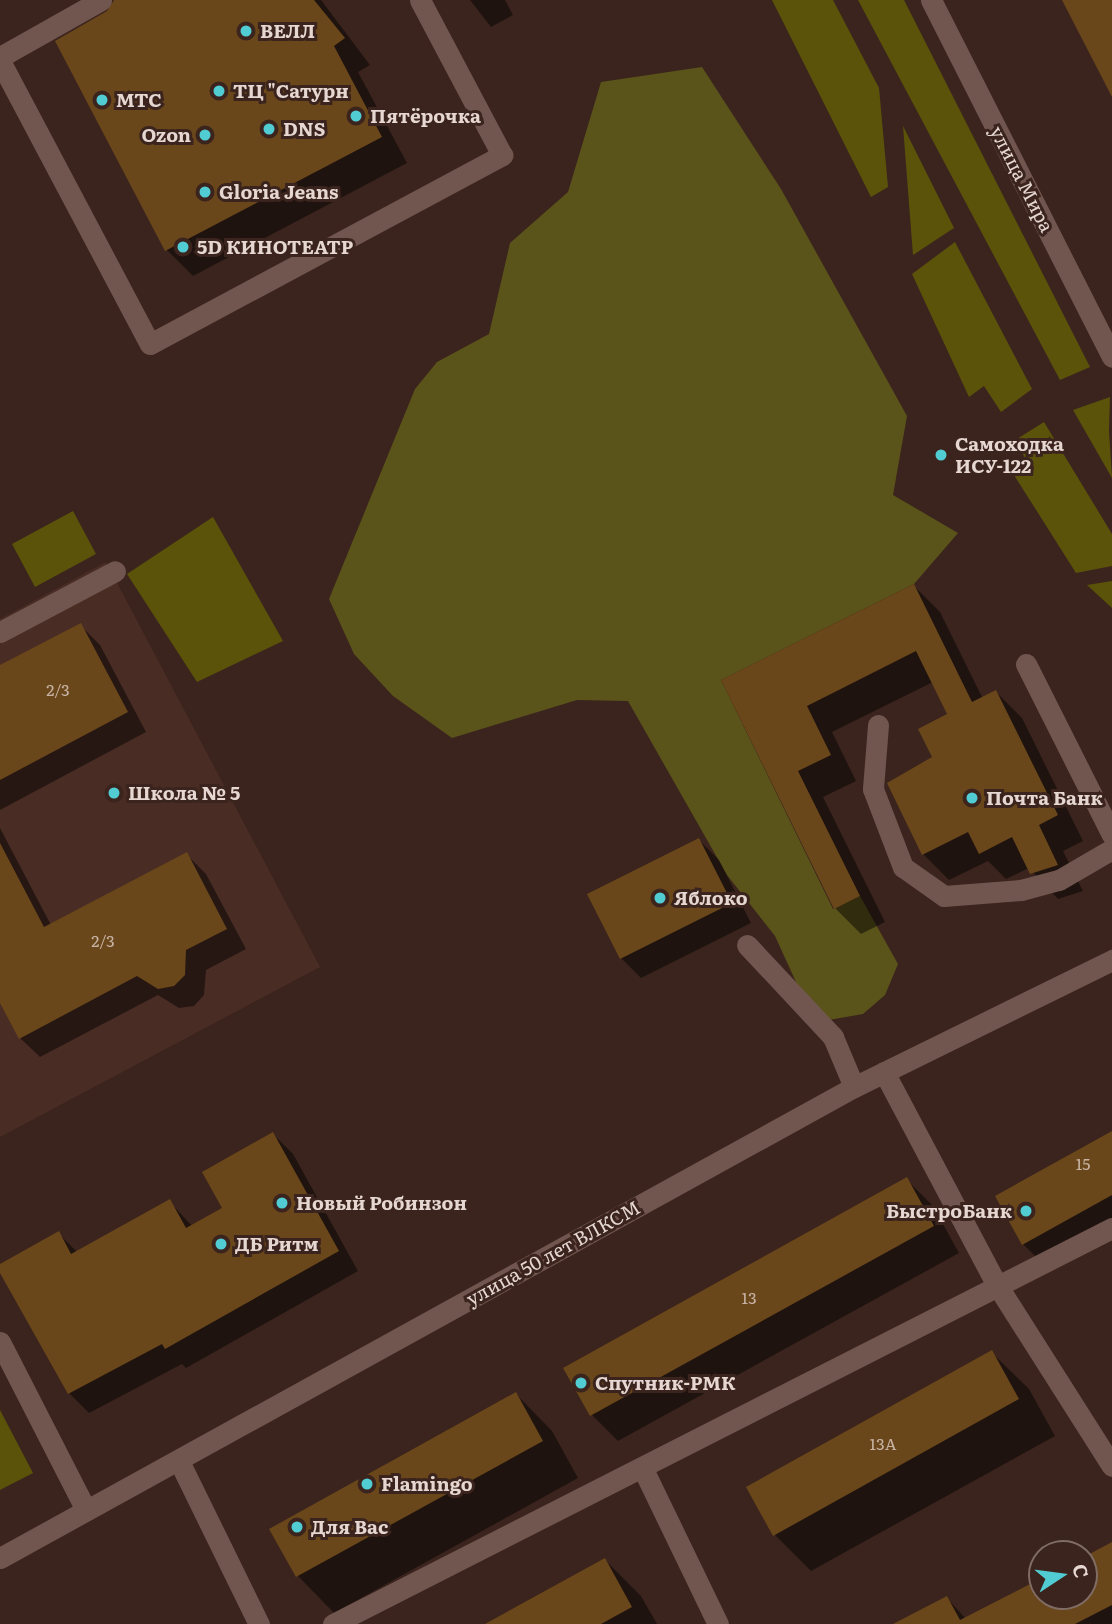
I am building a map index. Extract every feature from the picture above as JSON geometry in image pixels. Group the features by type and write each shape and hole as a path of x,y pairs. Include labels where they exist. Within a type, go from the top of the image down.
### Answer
{"street":[{"path":"101,0 0,59 150,344 502,155 421,0"},
{"name":"улица Мира","path":"931,0 1112,357"},
{"path":"0,632 115,571"},
{"path":"1026,664 1112,835"},
{"path":"878,725 873,789 903,867 944,896 1021,890 1059,880 1112,849"},
{"path":"747,945 833,1037 854,1087"},
{"name":"улица 50 лет ВЛКСМ","path":"0,1558 854,1087 1112,960"},
{"path":"884,1072 997,1285 1112,1466"},
{"path":"333,1624 643,1469 1112,1228"},
{"path":"0,1342 86,1510"},
{"path":"179,1461 259,1624"},
{"path":"643,1469 718,1624"}],"shaded area":[{"path":"772,0 833,0 879,88 888,187 871,197"},
{"path":"858,0 904,0 1090,367 1060,380"},
{"path":"702,67 781,189 907,416 893,495 958,533 914,584 721,680 833,909 860,896 898,964 885,995 863,1014 823,1021 796,982 775,936 727,875 628,701 577,700 452,738 393,696 354,654 329,599 415,389 437,362 489,334 510,243 568,192 601,82"},
{"path":"903,126 954,228 913,255"},
{"path":"955,242 1032,389 1001,412 984,386 969,397 912,274"},
{"path":"1110,397 1109,431 1112,478 1073,410"},
{"path":"1044,422 1112,534 1112,566 1076,573 1014,475 1027,464 1017,439"},
{"path":"73,511 96,554 35,587 12,544"},
{"path":"213,517 283,641 197,682 127,574"},
{"name":"Школа № 5","path":"106,562 320,967 0,1137 0,619"},
{"path":"1112,581 1112,608 1087,585"},
{"path":"0,1410 33,1473 0,1490"}],"building":[{"name":"ТЦ \"Сатурн","path":"114,0 314,0 345,38 334,46 382,137 165,251 55,41 107,11"},
{"path":"1062,0 1112,0 1112,97"},
{"path":"914,584 972,702 996,690 1058,815 1039,825 1058,865 1030,874 1012,837 979,854 968,832 922,855 887,783 932,757 918,729 947,714 916,651 807,706 831,755 798,771 860,896 834,909 721,680"},
{"path":"81,623 128,712 0,780 0,665"},
{"name":"Яблоко","path":"699,838 732,903 620,959 587,894"},
{"path":"0,843 44,927 187,852 227,929 186,950 185,975 174,986 158,989 137,976 19,1039 0,1003"},
{"path":"1112,1131 1112,1195 1022,1245 995,1196"},
{"name":"ДБ Ритм","path":"273,1132 339,1251 165,1349 162,1344 68,1394 0,1273 0,1264 59,1231 71,1254 170,1199 186,1228 222,1208 202,1172"},
{"path":"907,1177 934,1226 590,1416 563,1368"},
{"path":"992,1350 1019,1399 773,1536 746,1487"},
{"path":"516,1392 543,1441 296,1577 269,1529"},
{"path":"1112,1542 1112,1605 1075,1624 893,1624 947,1596 960,1620 1028,1585 1028,1610 1098,1610 1098,1550"},
{"path":"605,1558 632,1607 601,1624 485,1624"}],"place":[{"name":"ВЕЛЛ","path":"246,31"},
{"name":"ТЦ \"Сатурн","path":"219,91"},
{"name":"МТС","path":"102,100"},
{"name":"Пятёрочка","path":"356,116"},
{"name":"DNS","path":"269,129"},
{"name":"Ozon","path":"205,135"},
{"name":"Gloria Jeans","path":"205,192"},
{"name":"5D КИНОТЕАТР","path":"183,247"},
{"name":"Самоходка ИСУ-122","path":"941,455"},
{"name":"Школа № 5","path":"114,793"},
{"name":"Почта Банк","path":"972,798"},
{"name":"Яблоко","path":"660,898"},
{"name":"Новый Робинзон","path":"282,1203"},
{"name":"БыстроБанк","path":"1026,1211"},
{"name":"ДБ Ритм","path":"221,1244"},
{"name":"Спутник-РМК","path":"581,1383"},
{"name":"Flamingo","path":"367,1484"},
{"name":"Для Вас","path":"297,1527"}]}
